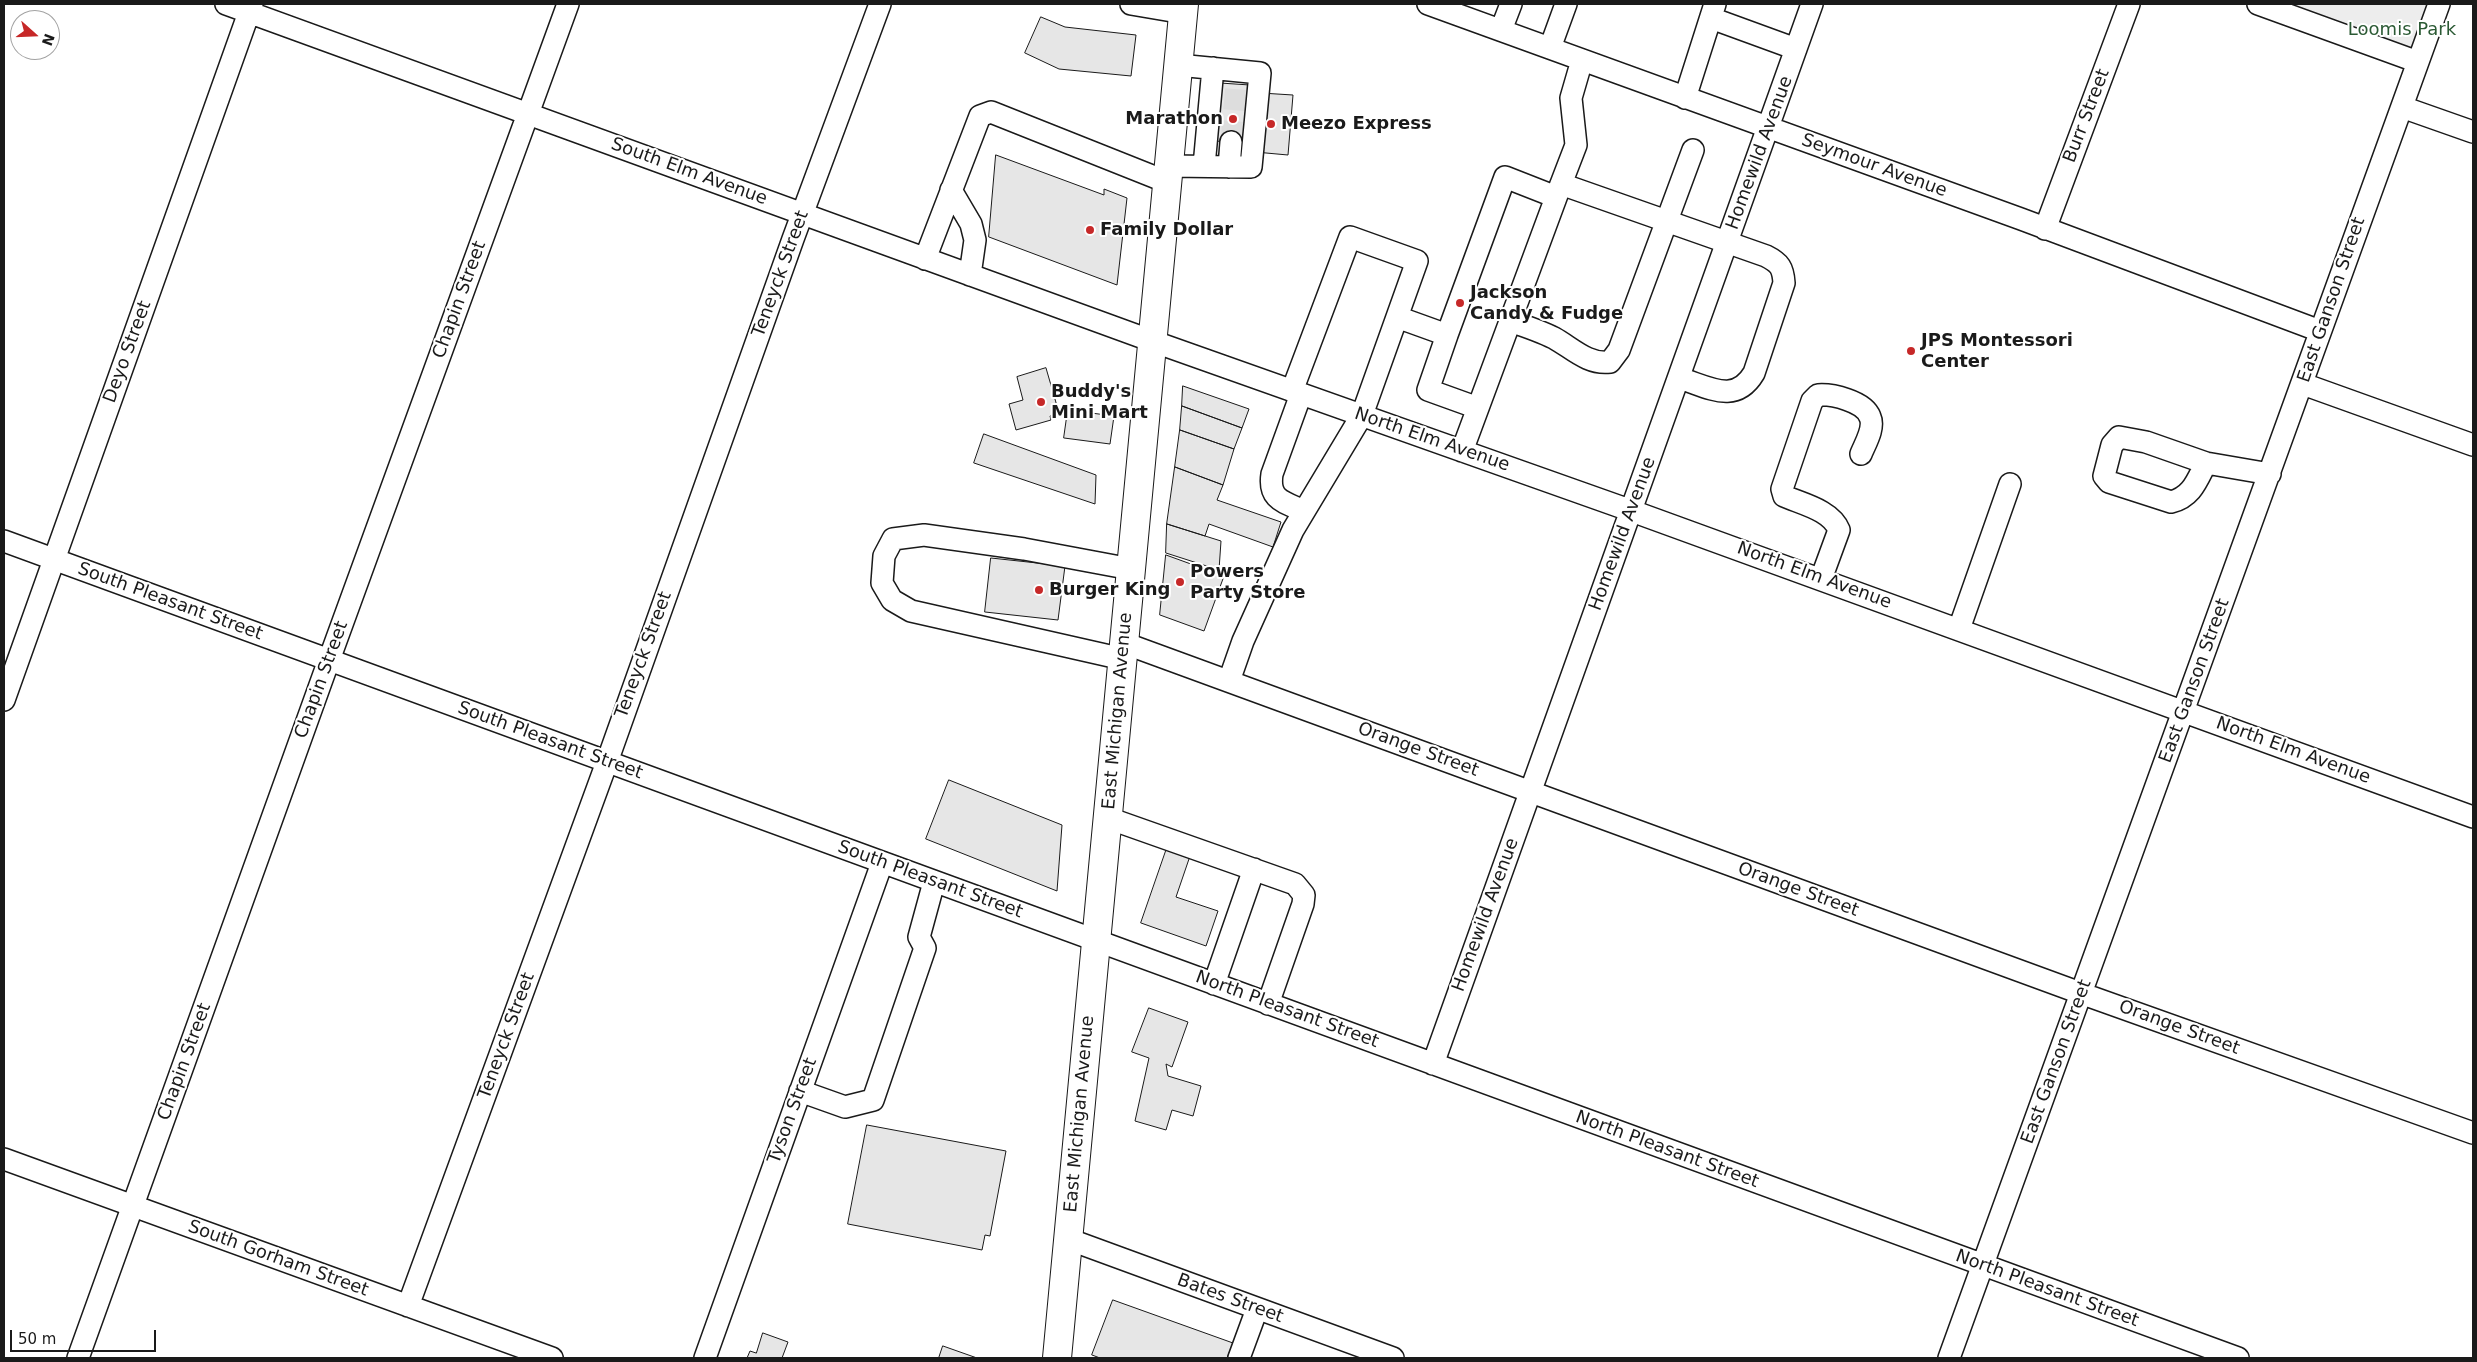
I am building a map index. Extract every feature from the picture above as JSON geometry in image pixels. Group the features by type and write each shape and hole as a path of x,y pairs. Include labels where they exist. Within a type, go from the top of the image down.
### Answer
{"main road":[{"name":"East Michigan Avenue","path":"1057,1358 1184,8"}],"street":[{"name":"South Elm Avenue","path":"226,4 250,8 802,214 1152,341"},
{"name":"Chapin Street","path":"78,1358 328,660 568,4"},
{"name":"Teneyck Street","path":"408,1306 607,762 802,214 880,4"},
{"path":"1135,4 1184,8"},
{"path":"1501,30 1511,4"},
{"path":"1550,48 1566,4"},
{"name":"Homewild Avenue","path":"1433,1064 1812,4"},
{"name":"Burr Street","path":"2045,229 2129,4"},
{"path":"2258,4 2418,62"},
{"name":"East Ganson Street","path":"1949,1358 2185,711 2303,384 2320,330 2439,4"},
{"name":"Seymour Avenue","path":"1441,6 1685,98 2320,330"},
{"name":"Deyo Street","path":"4,700 250,8"},
{"path":"1685,98 1713,11 1796,50"},
{"path":"1462,451 1576,145 1571,98 1582,60"},
{"path":"925,259 980,116 991,112 1168,174 1204,166 1251,167 1260,73 1237,78 1213,68 1178,65"},
{"path":"1204,166 1213,68"},
{"path":"2402,107 2473,132"},
{"path":"1229,167 1231,142"},
{"path":"1510,321 1553,338 1586,358 1599,363 1610,362 1619,350 1693,150"},
{"path":"1478,408 1428,390 1505,177 1558,190 1666,222 1728,242 1778,262 1783,270 1784,283 1754,373 1740,390 1731,392 1679,378"},
{"path":"951,190 972,224 975,240 970,275"},
{"path":"1229,681 1243,640 1293,530 1362,415 1417,260 1350,237 1297,392 1270,484 1273,495 1304,511"},
{"path":"1397,317 1447,335"},
{"name":"North Elm Avenue","path":"1152,341 1821,579 2473,817"},
{"path":"2303,384 2473,445"},
{"path":"1821,579 1839,530 1836,524 1822,512 1784,496 1782,489 1812,401 1818,395 1828,394 1861,406 1870,416 1871,430 1861,454"},
{"path":"2206,463 2270,474"},
{"path":"1959,629 2010,484"},
{"name":"Orange Street","path":"1131,569 1024,549 924,535 893,539 884,556 882,583 892,600 911,611 1123,651 1229,681 2082,994 2473,1133"},
{"name":"South Pleasant Street","path":"4,541 1097,940"},
{"path":"1108,818 1295,884 1304,895 1303,904 1268,1004"},
{"name":"Tyson Street","path":"705,1358 882,863"},
{"path":"1214,984 1254,869"},
{"path":"800,1091 845,1107 873,1100 925,948 920,937 934,882"},
{"name":"North Pleasant Street","path":"1097,940 2238,1358"},
{"name":"South Gorham Street","path":"4,1159 552,1358"},
{"name":"Bates Street","path":"1068,1239 1392,1358"},
{"path":"1240,1358 1257,1309"}],"shaded area":[{"name":"Loomis Park","path":"2260,4 2439,4 2418,62"}],"building":[{"path":"1041,17 1065,27 1136,35 1131,76 1059,69 1025,53"},
{"path":"1220,83 1250,85 1245,143 1215,141"},
{"path":"1261,93 1293,95 1288,155 1255,152"},
{"path":"996,155 1104,195 1104,189 1127,198 1117,285 989,237"},
{"path":"1046,368 1059,413 1050,416 1051,420 1016,430 1009,404 1023,400 1017,377"},
{"path":"1183,386 1249,409 1242,428 1182,406"},
{"path":"1182,406 1242,428 1234,449 1180,430"},
{"path":"1068,410 1114,416 1110,444 1064,438"},
{"path":"1180,430 1234,449 1223,485 1175,467"},
{"path":"984,434 1096,475 1095,504 974,463"},
{"path":"1175,467 1223,485 1217,500 1281,522 1273,547 1209,524 1205,536 1167,524"},
{"path":"1167,524 1221,541 1219,570 1166,553"},
{"path":"1166,555 1224,576 1204,631 1160,615"},
{"path":"991,558 1065,566 1058,620 985,612"},
{"path":"949,780 1062,825 1057,891 926,839"},
{"path":"1167,848 1190,856 1176,897 1218,911 1206,946 1141,923"},
{"path":"1149,1008 1188,1022 1172,1067 1166,1064 1168,1076 1201,1086 1193,1116 1172,1110 1166,1130 1135,1121 1149,1058 1132,1052"},
{"path":"867,1125 1006,1151 990,1236 985,1235 982,1250 848,1224"},
{"path":"1113,1300 1233,1343 1227,1358 1100,1358 1092,1355"},
{"path":"763,1333 788,1342 782,1358 747,1358 750,1351 756,1353"},
{"path":"943,1346 977,1358 939,1358"}],"tunnel":[{"path":"1231,142 1236,84"}],"place":[{"name":"Marathon","path":"1233,119"},
{"name":"Meezo Express","path":"1271,124"},
{"name":"Family Dollar","path":"1090,230"},
{"name":"Jackson Candy & Fudge","path":"1460,303"},
{"name":"JPS Montessori Center","path":"1911,351"},
{"name":"Buddy's Mini Mart","path":"1041,402"},
{"name":"Powers Party Store","path":"1180,582"},
{"name":"Burger King","path":"1039,590"}]}
